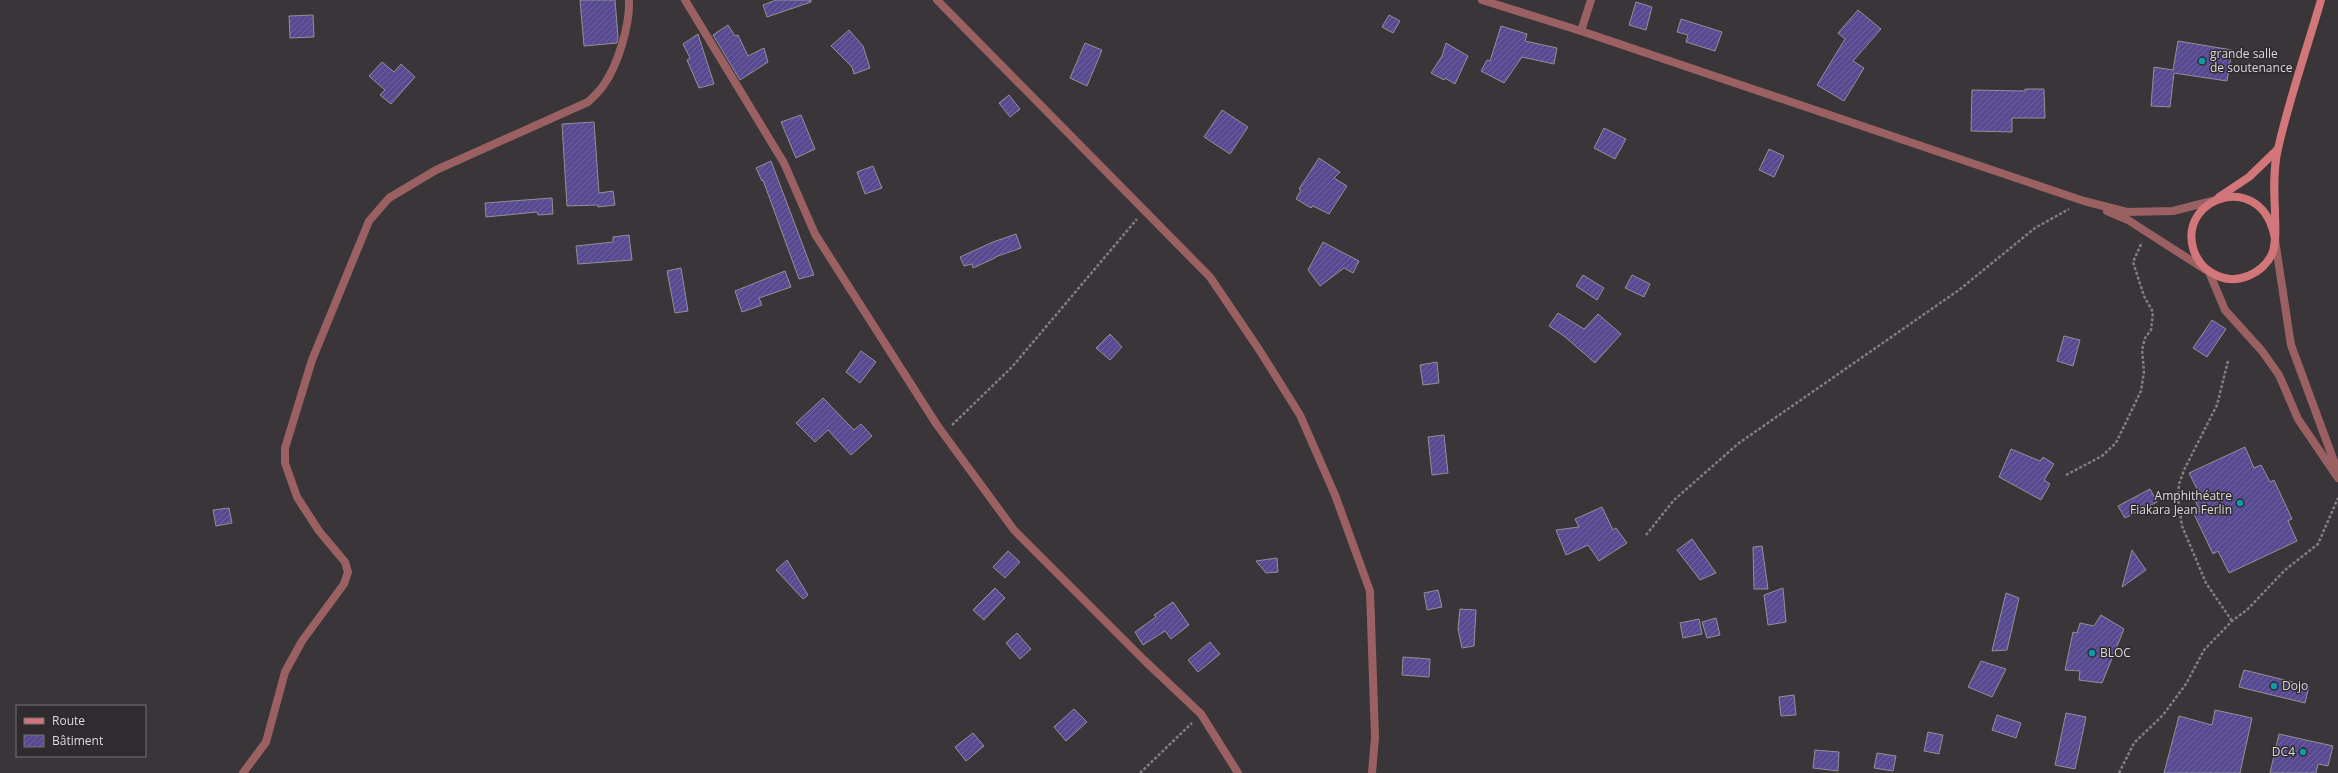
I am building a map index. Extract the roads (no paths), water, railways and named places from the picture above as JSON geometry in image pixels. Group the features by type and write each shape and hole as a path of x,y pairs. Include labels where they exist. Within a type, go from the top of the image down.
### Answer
{"main road":[{"path":"2277,150 2249,177 2204,208 2196,220 2192,234 2193,248 2199,262 2209,272 2223,278 2238,279 2252,275 2264,266 2272,254 2275,239 2274,194 2277,150 2321,0"},
{"path":"2216,200 2233,196 2249,199 2263,209 2272,223 2275,239"}],"street":[{"path":"242,773 266,742 285,672 302,641 344,584 348,572 345,562 319,531 298,497 285,463 285,448 312,360 369,221 390,198 436,170 588,102 603,86 624,43 630,11 629,0"},
{"path":"685,0 784,163 815,234 943,434 1014,530 1144,660 1201,714 1238,773"},
{"path":"937,0 1210,277 1260,351 1300,415 1335,495 1370,591 1375,737 1372,773"},
{"path":"1482,0 1581,31 2084,201 2127,212 2172,211 2216,200"},
{"path":"1581,31 1591,0"},
{"path":"2084,201 2128,220 2209,272 2225,310 2262,351 2279,375 2298,418 2338,478"},
{"path":"2275,239 2292,345 2338,472"}],"place":[{"name":"grande salle de soutenance","path":"2202,61"},
{"name":"Amphithéatre Fiakara Jean Ferlin","path":"2240,503"},
{"name":"BLOC","path":"2092,653"},
{"name":"Dojo","path":"2274,686"},
{"name":"DC4","path":"2303,752"}]}
